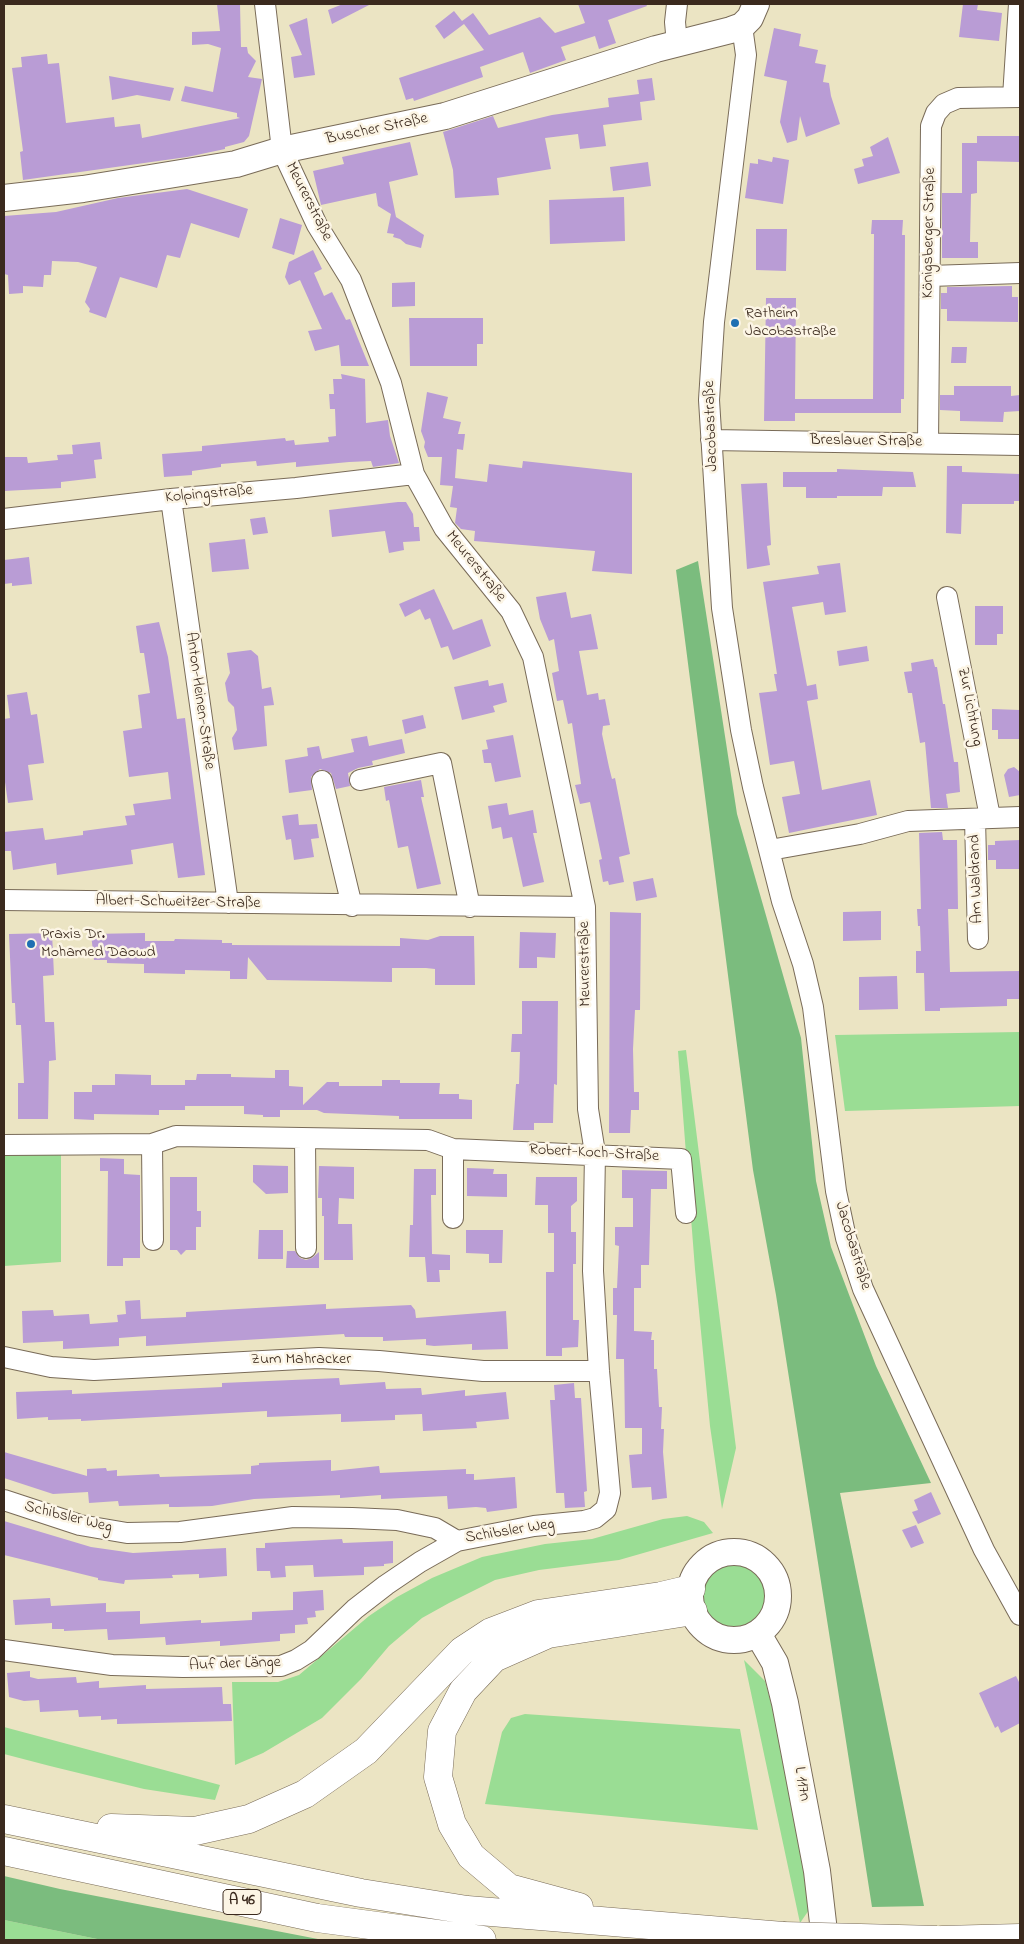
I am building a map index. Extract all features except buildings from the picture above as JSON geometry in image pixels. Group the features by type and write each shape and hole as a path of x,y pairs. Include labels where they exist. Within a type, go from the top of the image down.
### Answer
{"highway":[{"path":"37,1826 195,1831 249,1819 305,1794 366,1751 462,1651 491,1632 538,1614 661,1596 692,1600"},
{"path":"692,1600 548,1634 494,1658 463,1691 442,1731 438,1777 452,1824 471,1856 509,1888 592,1911 783,1936"},
{"name":"A 46","path":"4,1819 361,1894 467,1910 783,1936 937,1940"},
{"name":"A 46","path":"4,1851 317,1918 482,1940"},
{"path":"942,1940 1020,1938"}],"main road":[{"path":"742,26 750,18 756,4"},
{"name":"Buscher Straße","path":"4,198 83,189 236,164 282,150 445,116 677,44 742,26"},
{"path":"738,1552 751,1555 763,1563 772,1573 777,1586 778,1600 775,1613 768,1625 758,1634 736,1640 728,1640 713,1635 701,1625 692,1600 696,1574 707,1561 722,1554 738,1552"},
{"name":"L 117n","path":"758,1634 775,1663 786,1703 817,1871 825,1940"}],"street":[{"name":"Meurerstraße","path":"265,4 282,150 317,225 351,280 391,383 414,474 444,528 511,611 533,657 585,907 588,1110 595,1153"},
{"path":"677,4 675,22 677,44"},
{"path":"1016,97 1019,4"},
{"name":"Jacobastraße","path":"742,26 746,55 714,322 708,400 722,608 729,663 753,787 782,901 803,964 813,1007 836,1191 846,1238 863,1289 980,1542 1020,1615"},
{"name":"Königsberger Straße","path":"928,443 931,126 936,114 944,104 958,98 1016,97"},
{"path":"930,276 1020,273"},
{"name":"Breslauer Straße","path":"711,440 1020,445"},
{"name":"Kolpingstraße","path":"4,519 171,498 414,474"},
{"name":"Anton-Heinen-Straße","path":"171,498 228,903"},
{"name":"Zur Lichtung","path":"948,597 982,818"},
{"path":"360,780 441,763 470,907"},
{"path":"322,781 352,906"},
{"name":"Am Waldrand","path":"770,850 860,834 908,821 1020,817"},
{"name":"Am Waldrand","path":"978,938 982,818"},
{"name":"Albert-Schweitzer-Straße","path":"4,900 352,906 585,907"},
{"name":"Robert-Koch-Straße","path":"4,1145 152,1144 176,1136 305,1140 428,1140 453,1149 595,1153 681,1158 686,1213"},
{"path":"305,1140 306,1248"},
{"path":"152,1144 153,1240"},
{"path":"453,1149 453,1218"},
{"name":"Schibsler Weg","path":"4,1500 80,1525 128,1533 180,1532 293,1517 352,1518 397,1520 435,1528 457,1541 534,1526 584,1521 595,1518 606,1509 610,1493 599,1371 593,1271 595,1153"},
{"name":"Zum Mahracker","path":"4,1357 51,1367 94,1370 319,1358 379,1361 483,1371 599,1371"},
{"name":"Auf der Länge","path":"4,1650 112,1665 183,1667 281,1666 296,1660 312,1650 355,1609 386,1585 420,1562 457,1541"}],"green space":[{"path":"698,561 737,814 801,1038 816,1181 831,1247 876,1366 931,1483 840,1493 924,1906 872,1907 776,1295 753,1170 676,570"},
{"path":"1020,1032 1020,1106 845,1111 835,1035"},
{"path":"686,1050 736,1448 722,1509 710,1426 695,1269 678,1051"},
{"path":"61,1154 61,1262 4,1266 4,1155"},
{"path":"687,1516 704,1522 713,1533 619,1560 539,1570 495,1580 449,1603 422,1618 389,1646 361,1679 322,1718 263,1753 235,1765 232,1682 278,1682 299,1675 369,1616 397,1597 432,1578 482,1557 545,1544 592,1539 663,1519"},
{"path":"726,1561 740,1561 752,1566 761,1575 766,1587 764,1607 757,1618 740,1627 726,1627 714,1622 705,1613 700,1601 700,1587 705,1575 714,1566"},
{"path":"744,1660 765,1681 788,1766 811,1907 800,1923"},
{"path":"525,1714 740,1729 758,1830 485,1804 502,1732 511,1718"},
{"path":"4,1727 220,1785 215,1800 144,1789 4,1754"},
{"path":"4,1876 60,1889 323,1940 102,1940 4,1920"},
{"path":"4,1920 102,1940 4,1939"}],"place":[{"name":"Ratheim Jacobastraße","path":"735,323"},
{"name":"Praxis Dr. Mohamed Daowd","path":"31,944"}]}
